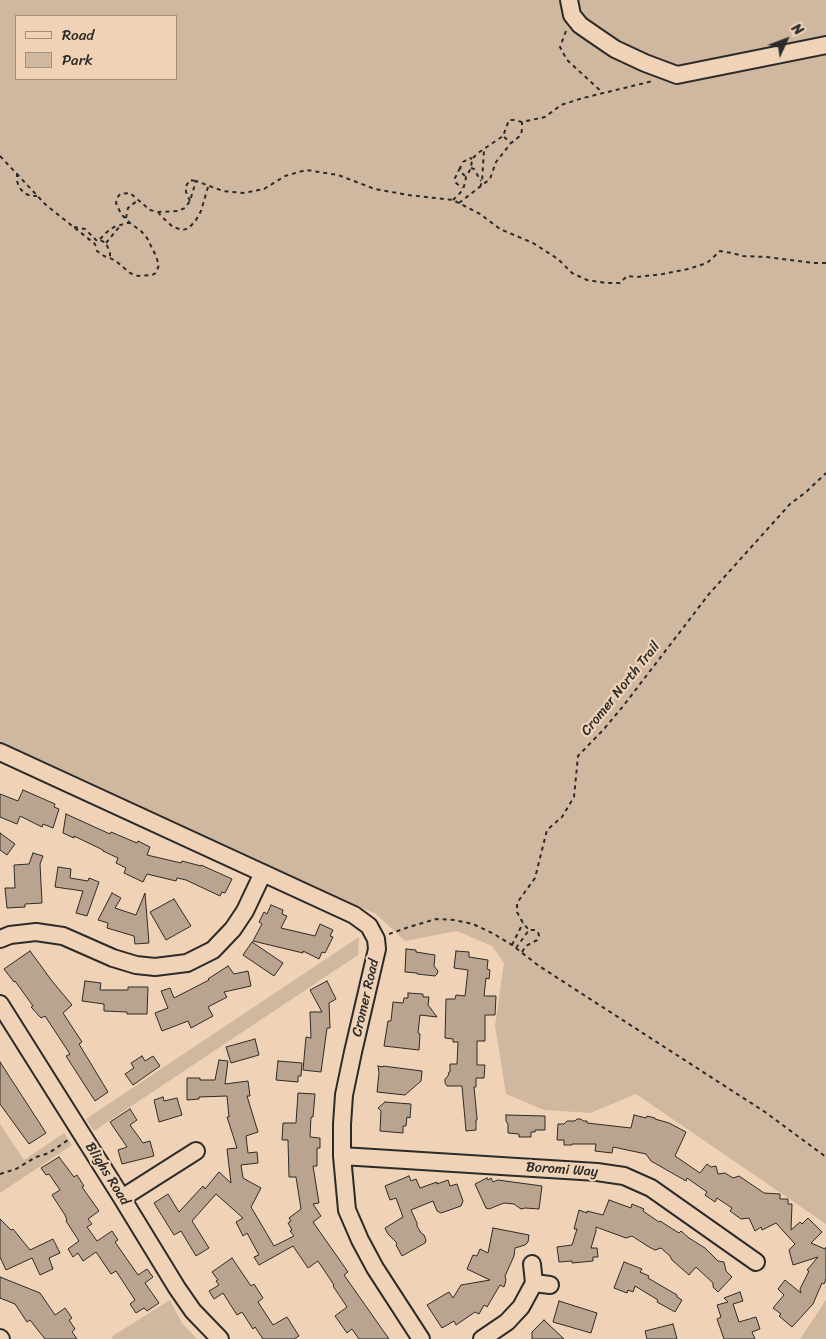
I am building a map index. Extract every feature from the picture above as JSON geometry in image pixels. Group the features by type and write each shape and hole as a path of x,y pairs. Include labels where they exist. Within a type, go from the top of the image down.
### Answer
{"street":[{"path":"570,7 580,26 615,49 645,64 677,75 826,44"},
{"path":"0,752 354,915 369,926 376,939"},
{"path":"0,939 36,932 63,936 113,958 136,965 155,966 187,963 213,950 233,929 245,911 263,873"},
{"name":"Cromer Road","path":"376,939 377,949 344,1095 342,1156 347,1210 375,1268 421,1339"},
{"name":"Blighs Road","path":"0,1004 177,1288 220,1339"},
{"path":"122,1198 196,1151"},
{"name":"Boromi Way","path":"342,1156 597,1172 624,1176 652,1188 756,1262"},
{"path":"482,1339 514,1315 542,1284 532,1264"}],"path":[{"path":"570,7 560,47 567,60 603,93"},
{"path":"463,188 455,182 455,178 463,162 466,159 472,158 503,136 509,120 522,122 545,117 561,105 653,81"},
{"path":"459,203 490,179 496,162 511,143 521,135 522,122"},
{"path":"503,136 511,143"},
{"path":"480,186 482,182 484,150"},
{"path":"0,156 46,205 94,244 97,251 110,258 130,274 146,276 156,273 159,266 147,238 121,214 116,198 120,194 130,193 150,210 158,212 178,211 185,208 190,202 196,182"},
{"path":"453,200 463,188 466,176 471,168 472,158"},
{"path":"460,168 466,176"},
{"path":"471,168 474,169 482,182"},
{"path":"190,202 186,192 186,186 190,180 223,192 244,193 264,189 285,176 306,170 338,175 374,189 453,200 480,214 500,229 558,259 572,274 587,280 620,283 627,276 638,277 688,269 707,263 720,251 743,256 826,263"},
{"path":"17,174 19,187 24,193 37,196"},
{"path":"158,212 173,227 183,230 189,228 201,211 208,187"},
{"path":"126,218 128,208 138,200"},
{"path":"94,244 114,227 130,223"},
{"path":"106,244 121,225"},
{"path":"72,226 85,229 99,241 106,244 110,258"},
{"name":"Cromer North Trail","path":"529,930 517,912 517,902 535,878 547,830 562,817 574,797 578,756 624,706 709,594 790,504 826,473"},
{"path":"376,939 436,919 473,924 494,934 539,966 765,1112 826,1157"},
{"path":"512,945 523,923"},
{"path":"516,948 529,930 538,932 537,940 526,946 521,952"},
{"path":"0,1174 16,1169 36,1157 49,1153 80,1131"}],"green space":[{"path":"0,0 826,0 826,1224 636,1094 590,1113 544,1110 506,1094 495,1026 504,963 492,946 457,931 405,941 376,914 0,746"},
{"path":"359,937 358,955 94,1131 86,1119"},
{"path":"0,1124 24,1160 64,1133 72,1145 0,1193"},
{"path":"170,1300 182,1323 197,1339 113,1339 111,1337"},
{"path":"826,1300 826,1339 800,1339"}],"building":[{"path":"23,790 55,804 54,807 59,809 53,828 43,824 42,827 20,816 17,824 0,817 0,794 18,801"},
{"path":"66,814 110,834 111,832 150,847 147,855 181,863 182,861 201,865 232,879 225,893 222,892 220,896 186,880 177,878 176,881 147,874 143,882 124,873 126,868 116,863 118,858 74,836 74,838 63,833"},
{"path":"0,833 15,844 7,855 0,850"},
{"path":"33,853 43,856 40,864 42,903 25,904 25,907 7,908 5,888 15,888 14,865 29,864"},
{"path":"58,867 71,869 70,878 88,881 89,878 99,882 87,916 76,913 83,891 55,887"},
{"path":"112,893 121,898 115,908 136,915 145,893 149,943 135,944 134,936 107,928 108,923 98,920"},
{"path":"174,899 191,926 166,940 150,912"},
{"path":"271,905 283,910 282,914 287,916 281,928 315,936 320,924 333,930 330,936 333,937 325,953 322,952 319,959 303,951 303,953 253,941 262,924 259,922 264,912 267,914"},
{"path":"252,942 283,963 274,976 243,955"},
{"path":"406,949 435,955 434,966 438,971 437,974 435,976 405,972"},
{"path":"30,951 72,1005 63,1013 82,1042 79,1044 108,1092 95,1101 66,1056 70,1054 45,1016 41,1018 31,1007 33,1006 4,969"},
{"path":"456,951 469,952 469,957 488,960 489,979 486,978 484,996 496,996 495,1015 485,1015 485,1041 477,1041 477,1065 485,1065 484,1078 476,1078 476,1087 474,1087 477,1118 476,1130 466,1131 462,1086 447,1086 445,1083 445,1079 450,1072 450,1064 457,1064 458,1042 445,1038 446,999 455,999 456,995 465,996 468,970 454,968"},
{"path":"228,966 234,974 248,971 251,986 224,992 227,997 208,1007 213,1016 191,1028 188,1021 162,1031 155,1013 168,1008 161,991 170,988 174,998 209,980"},
{"path":"85,981 101,983 100,990 128,990 128,987 148,987 147,1014 104,1011 104,1004 82,1001"},
{"path":"327,981 336,999 329,1003 330,1028 327,1028 321,1072 303,1070 306,1037 311,1038 310,1012 322,1012 310,990"},
{"path":"408,993 423,994 423,997 429,997 428,1005 437,1017 420,1015 419,1050 384,1046 388,1021 391,1021 393,1002 403,1003 404,998 408,998"},
{"path":"255,1039 259,1055 231,1063 226,1047"},
{"path":"142,1056 145,1061 153,1056 160,1066 133,1085 125,1074 134,1068 131,1063"},
{"path":"219,1060 228,1061 225,1084 248,1081 250,1096 247,1096 258,1132 246,1136 248,1153 257,1152 258,1163 241,1165 243,1178 261,1188 251,1207 274,1246 294,1236 290,1231 292,1230 288,1223 291,1221 289,1218 301,1209 296,1177 289,1177 288,1140 282,1140 283,1123 296,1123 298,1093 315,1094 310,1137 320,1138 320,1148 317,1148 317,1166 313,1166 319,1203 313,1204 321,1216 313,1222 348,1272 344,1275 389,1339 359,1339 352,1329 347,1333 335,1316 347,1307 334,1285 318,1261 308,1268 293,1246 259,1265 254,1257 259,1255 247,1233 243,1236 236,1222 243,1218 216,1194 192,1221 209,1248 196,1256 181,1231 174,1235 154,1203 168,1194 179,1212 203,1186 205,1189 219,1172 231,1183 227,1149 237,1148 227,1117 229,1117 227,1096 199,1097 199,1099 187,1100 187,1078 215,1080"},
{"path":"278,1061 302,1063 301,1076 298,1076 298,1082 276,1080"},
{"path":"0,1062 46,1133 29,1144 0,1104"},
{"path":"378,1066 422,1071 421,1081 405,1095 377,1092"},
{"path":"163,1097 164,1101 177,1098 182,1115 159,1122 154,1100"},
{"path":"385,1102 411,1104 410,1118 407,1117 406,1126 403,1126 403,1133 380,1131 381,1111 378,1108"},
{"path":"130,1109 137,1120 130,1125 143,1143 150,1141 154,1156 122,1164 118,1150 127,1147 110,1122"},
{"path":"506,1115 545,1116 545,1130 531,1132 531,1137 519,1137 519,1134 508,1133"},
{"path":"634,1115 655,1118 686,1132 675,1156 700,1173 707,1164 711,1167 716,1166 718,1174 725,1173 733,1178 739,1176 764,1193 780,1194 780,1199 788,1199 788,1204 792,1204 791,1230 808,1218 822,1232 811,1243 825,1249 826,1247 826,1279 824,1284 822,1283 813,1304 792,1327 773,1308 784,1295 778,1289 785,1280 801,1293 800,1289 809,1271 807,1270 818,1257 793,1265 789,1250 795,1244 776,1223 762,1230 761,1227 755,1231 749,1218 741,1219 730,1211 732,1208 717,1198 715,1202 705,1195 707,1192 687,1178 686,1181 651,1161 646,1154 613,1147 612,1153 595,1151 596,1144 564,1145 564,1140 557,1140 558,1124 564,1124 567,1121 581,1119 587,1121 587,1123 631,1128"},
{"path":"59,1157 74,1177 77,1175 84,1186 82,1187 99,1211 88,1219 92,1224 87,1227 97,1241 112,1231 118,1240 115,1242 138,1275 147,1269 153,1277 145,1283 159,1303 147,1311 144,1308 136,1313 130,1304 135,1300 116,1271 111,1274 96,1252 83,1261 78,1253 73,1257 68,1249 79,1241 52,1195 60,1190 49,1174 46,1175 41,1168"},
{"path":"409,1176 411,1181 416,1179 420,1188 448,1180 450,1186 457,1184 463,1201 461,1206 441,1213 437,1211 433,1201 411,1210 417,1226 426,1240 425,1243 402,1256 396,1245 397,1243 385,1228 403,1217 396,1198 390,1200 385,1186"},
{"path":"487,1178 488,1180 491,1178 493,1182 498,1180 542,1186 539,1209 521,1209 514,1204 504,1203 489,1209 486,1208 475,1184"},
{"path":"609,1200 631,1208 632,1204 644,1209 643,1211 659,1222 679,1233 681,1231 705,1248 718,1261 724,1262 726,1271 732,1277 718,1292 713,1287 713,1283 696,1267 689,1275 661,1248 655,1250 632,1236 626,1238 596,1227 591,1248 597,1248 598,1257 593,1257 593,1261 559,1262 557,1247 572,1245 577,1229 574,1229 579,1210 603,1215"},
{"path":"0,1219 11,1230 13,1229 30,1250 53,1239 60,1253 49,1258 53,1269 40,1275 32,1258 6,1270 0,1257"},
{"path":"493,1228 529,1235 528,1242 515,1248 514,1256 505,1276 504,1287 500,1285 487,1307 484,1305 479,1314 475,1312 456,1325 454,1321 442,1328 427,1305 449,1292 453,1298 461,1285 490,1280 467,1269 473,1255 477,1256 480,1249 488,1253"},
{"path":"232,1258 251,1286 254,1284 263,1298 258,1302 273,1325 287,1317 299,1336 294,1339 263,1339 255,1327 253,1329 242,1312 237,1315 223,1293 214,1299 209,1291 219,1285 212,1272"},
{"path":"624,1262 642,1269 640,1272 649,1276 648,1278 677,1295 682,1300 675,1312 635,1286 633,1292 628,1290 627,1293 614,1288"},
{"path":"0,1277 40,1293 55,1315 65,1308 72,1318 69,1320 75,1329 72,1332 77,1339 45,1339 30,1320 27,1322 15,1304 0,1298"},
{"path":"740,1292 743,1301 733,1304 739,1322 756,1317 760,1329 752,1332 755,1339 724,1339 717,1319 721,1317 717,1305 728,1302 724,1298"},
{"path":"559,1301 597,1313 591,1333 553,1322"},
{"path":"544,1320 564,1339 532,1339 532,1332"},
{"path":"673,1324 677,1339 647,1339 645,1331"}]}
